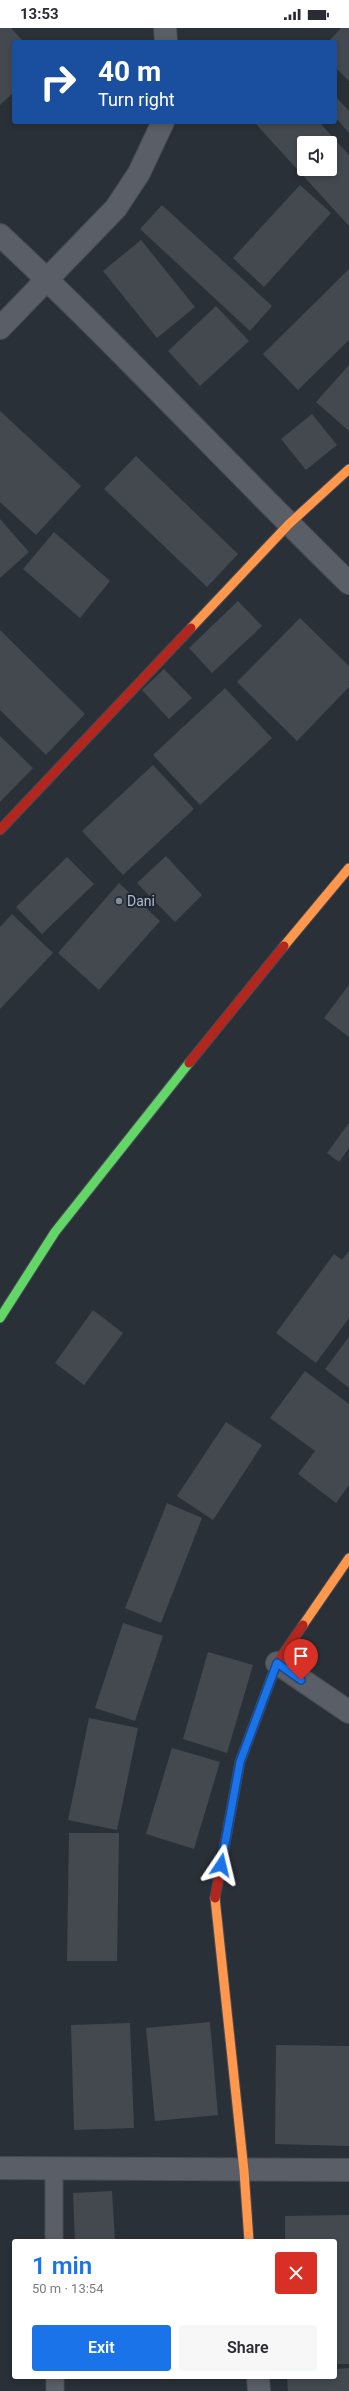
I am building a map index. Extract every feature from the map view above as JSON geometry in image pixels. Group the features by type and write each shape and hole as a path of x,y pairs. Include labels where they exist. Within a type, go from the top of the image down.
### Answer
{"street":[{"path":"165,28 166,40"},
{"path":"0,328 116,208 139,173 162,124"},
{"path":"0,235 48,280 349,583"},
{"path":"0,830 289,524 349,469"},
{"path":"0,1318 55,1232 227,1015 349,868"},
{"path":"249,2239 244,2171 215,1894 240,1762 277,1663 349,1558"},
{"path":"277,1663 349,1712"},
{"path":"0,2168 244,2171 349,2170"},
{"path":"258,2379 258,2391"}],"lane":[{"path":"54,2169 54,2239"},
{"path":"55,2379 55,2391"}],"building":[{"path":"0,28 11,28 22,40 12,40 12,94 0,105"},
{"path":"341,28 349,28 349,81 337,69 337,40 330,40"},
{"path":"337,98 349,111 349,133 337,119"},
{"path":"256,124 321,124 332,136 297,136 297,169"},
{"path":"337,142 349,155 349,226 303,176 337,176"},
{"path":"300,185 331,213 264,287 233,258"},
{"path":"162,205 272,306 250,331 140,229"},
{"path":"141,240 195,307 157,338 103,271"},
{"path":"349,269 349,340 298,390 263,354"},
{"path":"216,306 249,341 200,386 168,351"},
{"path":"349,365 349,431 316,402"},
{"path":"0,411 81,486 36,535 0,502"},
{"path":"312,414 337,445 306,470 281,439"},
{"path":"136,456 238,554 207,587 104,489"},
{"path":"0,519 29,552 0,578"},
{"path":"54,532 110,581 80,618 23,569"},
{"path":"238,601 262,626 212,673 189,648"},
{"path":"300,618 349,666 349,687 297,741 237,682"},
{"path":"0,630 85,714 46,755 0,710"},
{"path":"164,669 192,698 169,719 142,690"},
{"path":"225,688 272,738 200,805 153,755"},
{"path":"0,736 33,768 0,802"},
{"path":"153,765 194,809 123,875 82,831"},
{"path":"166,856 202,895 175,922 137,883"},
{"path":"67,857 94,884 42,934 16,907"},
{"path":"119,883 160,921 99,990 58,953"},
{"path":"12,914 53,953 0,1009 0,927"},
{"path":"349,985 349,1037 324,1018"},
{"path":"349,1123 349,1148 339,1162 327,1153"},
{"path":"349,1251 349,1318 316,1363 276,1333 334,1254 342,1260"},
{"path":"93,1310 123,1333 84,1385 55,1363"},
{"path":"349,1337 349,1388 325,1369"},
{"path":"305,1371 349,1404 349,1485 336,1503 298,1474 315,1451 270,1418"},
{"path":"226,1422 262,1445 213,1520 177,1496"},
{"path":"167,1503 202,1518 161,1623 125,1608"},
{"path":"123,1623 163,1636 135,1721 95,1708"},
{"path":"208,1652 253,1665 227,1753 183,1739"},
{"path":"89,1718 138,1728 117,1830 68,1820"},
{"path":"172,1748 220,1762 194,1849 146,1834"},
{"path":"69,1833 119,1833 117,1961 67,1961"},
{"path":"210,2022 218,2115 155,2121 146,2028"},
{"path":"130,2023 134,2128 74,2130 71,2025"},
{"path":"276,2045 349,2046 349,2146 275,2144"},
{"path":"112,2191 115,2239 75,2239 73,2193"},
{"path":"349,2215 349,2364 337,2364 337,2239 285,2239 285,2216"},
{"path":"349,2368 349,2391 288,2391 287,2379 337,2379 337,2369"}],"traffic: fast":[{"path":"0,1318 55,1232 189,1063"}],"traffic: slow":[{"path":"191,628 289,524 349,469"},
{"path":"284,946 349,868"},
{"path":"303,1625 349,1558"},
{"path":"215,1898 244,2171 249,2239"}],"traffic: jam":[{"path":"0,830 191,628"},
{"path":"189,1063 284,946"},
{"path":"215,1898 240,1762 277,1663 303,1625"}],"place":[{"name":"Dani","path":"119,901"}],"route":[{"path":"221,1865 240,1762 277,1663 301,1680"}]}
